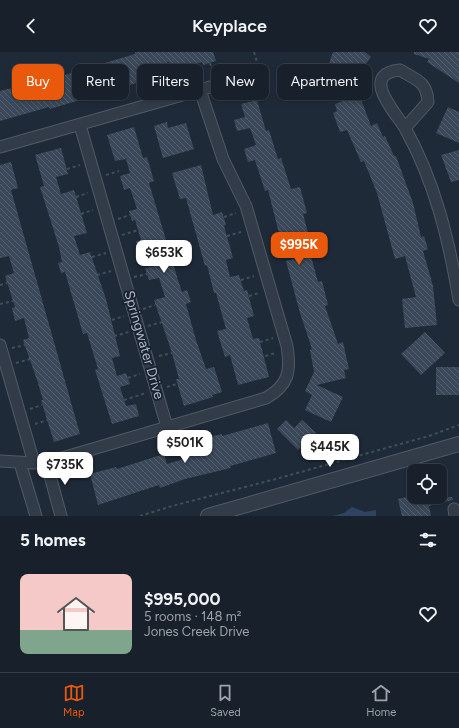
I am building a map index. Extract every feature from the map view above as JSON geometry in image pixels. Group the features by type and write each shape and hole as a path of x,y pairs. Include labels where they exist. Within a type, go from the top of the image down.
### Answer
{"street":[{"path":"405,128 428,102 427,90 422,84 400,70 391,71 384,76 380,83 381,91 405,128 423,165 436,199 452,260 459,300"},
{"path":"0,461 34,463 46,461 241,406 271,395 283,384 288,375 289,364 287,349 246,206 221,153 203,99"},
{"path":"0,147 166,100"},
{"name":"Springwater Drive","path":"80,125 167,427"},
{"path":"0,345 34,463"},
{"path":"208,516 459,444"},
{"path":"46,461 61,516"},
{"path":"20,463 36,516"}],"path":[{"path":"227,236 252,228"},
{"path":"113,237 138,230"},
{"path":"92,257 116,250"},
{"path":"241,280 265,273"},
{"path":"0,284 7,283"},
{"path":"0,304 13,301"},
{"path":"114,336 139,328"},
{"path":"260,342 283,335"},
{"path":"248,361 287,349"},
{"path":"148,360 172,352"},
{"path":"6,366 30,359"},
{"path":"124,400 156,390"},
{"path":"24,428 48,420"},
{"path":"140,516 172,506 276,480 429,436 459,425"}],"water":[{"path":"352,507 365,512 376,510 376,516 333,516 344,513"}],"building":[{"path":"135,52 213,52 216,61 203,65 202,62 196,64 169,64 169,62 162,64 137,64 137,83 129,85 129,64 102,64 135,54"},
{"path":"333,52 365,52 371,57 366,64 329,64"},
{"path":"414,52 459,52 459,83 427,62 429,59 414,54"},
{"path":"72,73 72,100 80,100 0,121 0,91 12,88 12,100 64,100 64,75"},
{"path":"257,100 266,131 269,130 278,159 281,158 291,189 300,187 307,213 303,214 311,244 308,245 318,282 322,281 328,305 325,306 338,344 343,342 349,369 344,370 346,378 317,385 343,397 331,422 305,410 312,395 305,391 314,372 310,350 312,349 300,313 286,261 301,257 297,241 282,245 268,190 265,191 255,160 248,162 244,149 256,145 250,128 237,131 234,120 245,117 241,104"},
{"path":"346,100 361,100 371,126 377,123 383,137 385,136 394,156 396,156 413,203 421,237 424,236 428,249 423,251 433,286 437,325 405,328 402,299 416,297 405,256 395,259 377,193 364,161 361,162 347,130 340,132 333,113 337,111 335,104"},
{"path":"448,107 459,112 459,143 436,133"},
{"path":"167,122 168,128 186,123 194,149 163,158 154,126"},
{"path":"134,127 143,158 147,157 154,181 149,183 178,280 182,292 187,290 191,302 186,304 196,340 206,369 214,367 222,392 212,395 213,397 184,406 176,379 179,379 172,353 154,300 165,297 159,278 149,280 145,268 155,266 151,248 139,252 136,241 141,240 135,220 132,221 129,211 137,209 130,188 124,190 120,176 130,173 126,159 115,161 107,135"},
{"path":"61,148 68,174 56,177 61,194 74,190 87,233 74,236 80,255 90,252 106,299 120,356 112,358 117,376 126,373 130,384 120,387 126,406 136,404 139,416 112,424 95,370 98,369 87,333 83,334 65,272 61,273 58,263 62,262 59,247 40,187 44,186 35,155"},
{"path":"459,150 459,180 451,182 441,155"},
{"path":"11,162 18,188 11,190 80,434 54,442 41,400 43,400 37,380 23,340 29,338 24,318 15,321 12,308 15,307 5,276 14,273 9,256 0,258 0,165"},
{"path":"201,165 213,215 222,212 226,225 224,226 233,258 226,260 230,277 239,275 244,291 247,290 254,316 247,318 253,339 259,338 269,377 238,385 230,355 225,357 217,331 226,329 216,293 214,293 207,265 205,266 186,198 180,199 172,173"},
{"path":"425,332 445,353 421,375 401,354"},
{"path":"436,367 459,367 459,395 436,395"},
{"path":"286,420 294,428 302,420 316,433 298,450 277,429"},
{"path":"268,423 276,453 230,466 231,468 185,479 160,488 159,485 98,505 90,474 116,467 117,469 164,454 167,464 184,459 181,447 210,440 209,437 222,434 222,436"},
{"path":"407,497 407,504 437,504 429,506 431,516 402,516 398,499"},
{"path":"447,497 452,497 453,500 447,502"}]}
